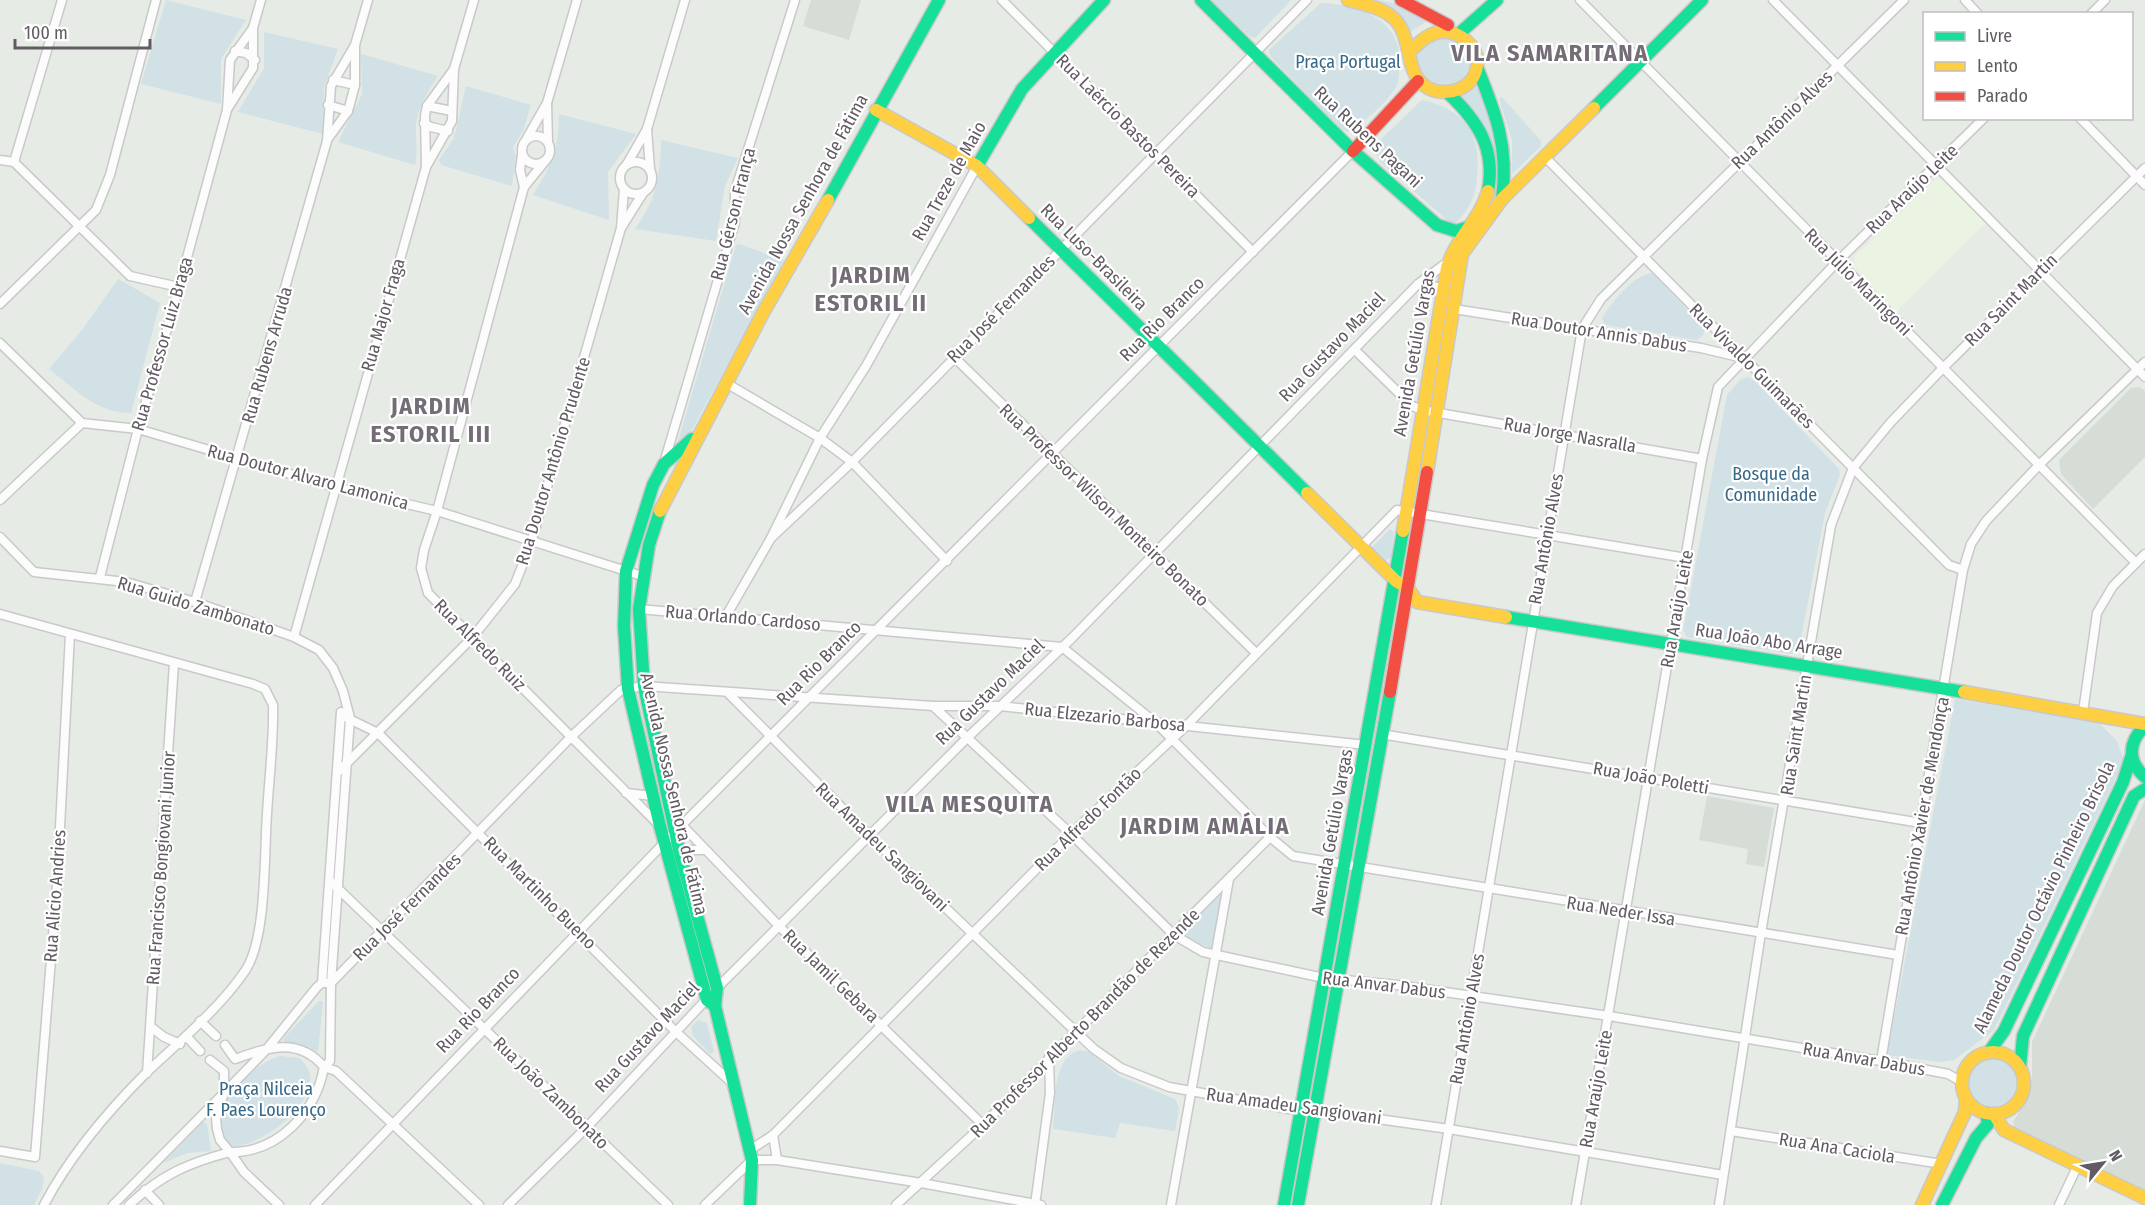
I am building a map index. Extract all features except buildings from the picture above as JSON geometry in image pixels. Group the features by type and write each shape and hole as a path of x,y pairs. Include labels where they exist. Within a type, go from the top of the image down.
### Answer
{"street":[{"path":"14,162 62,0"},
{"path":"0,304 96,210 110,175 155,0"},
{"name":"Rua Professor Luiz Braga","path":"227,110 255,60 253,28 261,0"},
{"name":"Rua Rubens Arruda","path":"195,602 327,141 328,105 333,80 354,45 368,0"},
{"name":"Rua Major Fraga","path":"294,637 334,487 426,167 452,121 454,69 474,0"},
{"name":"Rua Alfredo Ruiz","path":"524,187 520,170 522,145 547,103 577,0"},
{"name":"Rua Doutor Antônio Prudente","path":"342,769 472,638 515,584 531,543 621,228 624,189 620,177 646,129 685,0"},
{"name":"Rua Gérson França","path":"666,462 735,222 735,191 795,0"},
{"name":"Avenida Nossa Senhora de Fátima","path":"711,1003 717,988 679,850 679,828 644,686 639,609 642,576 660,510 726,383 939,0"},
{"name":"Rua Laércio Bastos Pereira","path":"1002,0 1253,252"},
{"name":"Rua Treze de Maio","path":"726,616 771,538 820,438 866,366 1022,89 1054,51 1104,0"},
{"name":"Rua Rubens Pagani","path":"1201,0 1353,151 1437,225 1456,231 1469,227"},
{"path":"1253,52 1307,0"},
{"path":"1348,0 1389,14 1399,23 1410,51 1411,66 1418,81 1437,93 1448,93 1467,85 1477,68"},
{"path":"1401,0 1462,31 1475,47 1477,68 1503,134 1506,177 1502,199"},
{"path":"1462,31 1497,0"},
{"name":"Rua Júlio Maringoni","path":"1580,0 2136,563"},
{"path":"1462,254 1502,199 1702,0"},
{"path":"1773,0 2145,377"},
{"name":"Rua Antônio Alves","path":"1436,1205 1582,329 1601,299 1904,0"},
{"path":"1965,0 1976,12"},
{"path":"2093,12 2105,0"},
{"path":"1410,51 1418,37 1427,30 1449,26"},
{"name":"Rua Professor Luiz Braga","path":"100,578 138,429 180,288 227,110 230,60 253,28"},
{"name":"Rua Rubens Arruda","path":"327,141 348,111 355,86 354,45"},
{"path":"235,51 246,53 255,60"},
{"name":"Rua José Fernandes","path":"771,538 852,462 1253,52"},
{"name":"Rua Major Fraga","path":"426,167 424,123 428,106 454,69"},
{"path":"228,74 238,78 248,76"},
{"path":"333,80 355,86"},
{"path":"1353,151 1418,81"},
{"path":"1448,93 1480,125 1488,143 1491,167 1488,193 1449,261"},
{"name":"Rua Alfredo Ruiz","path":"547,103 550,151 546,160 524,187 437,512 424,550 421,568 423,582 428,592 572,736 625,793"},
{"path":"328,105 348,111"},
{"path":"428,106 452,111"},
{"name":"Rua Luso-Brasileira","path":"876,110 977,166 1396,581"},
{"name":"Rua Araújo Leite","path":"1576,1205 1702,459 1718,387 1743,358 1838,261 1982,120"},
{"path":"2082,120 2145,185"},
{"path":"424,123 448,131"},
{"name":"Rua Doutor Antônio Prudente","path":"621,228 652,180 646,129"},
{"path":"527,138 536,135 548,142"},
{"name":"Rua Rio Branco","path":"315,1205 664,843 880,629 1353,151"},
{"path":"522,155 533,164 546,160"},
{"name":"Rua Vivaldo Guimarães","path":"1545,157 1949,565 1963,570"},
{"path":"0,160 14,162 130,276 180,288"},
{"path":"627,164 637,161 650,169"},
{"name":"Rua Saint Martin","path":"1719,1205 1761,933 1786,800 1831,525 1853,468 1891,422 1943,368 2145,168"},
{"path":"624,189 632,194 643,193"},
{"name":"Avenida Getúlio Vargas","path":"1284,1205 1396,581 1443,288 1449,261 1462,254"},
{"name":"Avenida Getúlio Vargas","path":"1408,588 1462,254"},
{"name":"Rua Gustavo Maciel","path":"717,988 966,739 1062,647 1259,446 1356,351 1418,284 1449,261"},
{"path":"1418,284 1443,288"},
{"name":"Rua Doutor Annis Dabus","path":"1454,309 1743,358"},
{"path":"0,343 81,423 0,501"},
{"path":"1356,351 1412,406 1422,410"},
{"name":"Rua Professor Wilson Monteiro Bonato","path":"953,357 1256,653"},
{"name":"Rua Antônio Xavier de Mendonça","path":"1881,1062 1963,570 1971,544 1986,520 2145,362"},
{"path":"726,383 820,438 852,462 947,561"},
{"name":"Rua Jorge Nasralla","path":"1422,410 1702,459"},
{"name":"Rua Doutor Alvaro Lamonica","path":"81,423 138,429 334,487 437,512 642,576"},
{"name":"Avenida Nossa Senhora de Fátima","path":"703,427 684,448 666,462 653,485 626,571 624,626 628,689 652,796 711,1003 751,1155 750,1205"},
{"path":"666,462 680,472"},
{"path":"790,499 801,509"},
{"name":"Rua Alfredo Fontão","path":"705,1205 880,1024 1071,834 1185,726 1360,546 1397,510 1406,512"},
{"path":"1406,512 1686,558"},
{"name":"Rua Guido Zambonato","path":"0,537 34,572 100,578 195,602 294,637 319,651 333,668 343,691 345,717 339,889 333,919 327,983 330,1061 324,1067"},
{"path":"2083,712 2097,613 2113,586 2145,554"},
{"path":"1396,581 1408,588 1412,603"},
{"name":"Rua João Abo Arrage","path":"1392,602 1532,621 1944,688 2145,725"},
{"name":"Avenida Getúlio Vargas","path":"1299,1205 1381,734 1412,603"},
{"name":"Rua Orlando Cardoso","path":"639,609 1062,647"},
{"path":"0,614 253,684 265,689 273,705 261,900 255,951 246,970 183,1040 147,1072 77,1153 57,1179 44,1205"},
{"name":"Rua Alicio Andries","path":"0,1151 35,1157 57,885 70,634"},
{"name":"Rua Neder Issa","path":"1062,647 1156,723 1270,837 1293,856 1344,866 1410,874 1489,890 1898,955"},
{"name":"Rua Francisco Bongiovani Junior","path":"147,1072 174,663"},
{"name":"Rua Elzezario Barbosa","path":"628,689 644,686 933,706 1000,706 1366,745"},
{"name":"Rua José Fernandes","path":"113,1205 266,1050 327,983 384,932 572,736 621,690 628,689"},
{"name":"Rua Amadeu Sangiovani","path":"728,692 869,835 1073,1032 1121,1068 1169,1087 1300,1111 1314,1110 1449,1129 1722,1175"},
{"name":"Rua Anvar Dabus","path":"933,706 1071,834 1173,935 1188,946 1217,955 1324,978 1337,977 1471,996 1744,1038 1948,1074 1962,1082"},
{"name":"Rua Martinho Bueno","path":"345,717 378,733 675,1031 731,1082"},
{"name":"Alameda Doutor Octávio Pinheiro Brisola","path":"1989,1052 2004,1031 2123,782 2131,757 2133,738 2145,725"},
{"name":"Rua João Poletti","path":"1381,734 1921,823"},
{"name":"Alameda Doutor Octávio Pinheiro Brisola","path":"2131,757 2134,766 2145,777"},
{"name":"Alameda Doutor Octávio Pinheiro Brisola","path":"2020,1067 2023,1036 2134,796 2145,789"},
{"path":"625,793 652,796"},
{"path":"625,793 660,826"},
{"name":"Rua Guido Zambonato","path":"333,919 330,881 340,809"},
{"name":"Rua Jamil Gebara","path":"679,828 983,1125"},
{"name":"Rua Professor Alberto Brandão de Rezende","path":"896,1205 983,1125 1073,1032 1270,837"},
{"path":"679,850 704,850"},
{"path":"1171,1205 1189,1091 1217,955 1229,879"},
{"name":"Rua João Zambonato","path":"330,881 668,1205"},
{"name":"Rua Gustavo Maciel","path":"508,1205 588,1126 675,1031 711,1003"},
{"path":"200,1021 216,1036"},
{"path":"151,1027 165,1037 183,1040 200,1051"},
{"path":"225,1045 235,1059"},
{"path":"224,1093 224,1071 235,1059 266,1050 301,1048 313,1054 324,1067 336,1071 479,1205"},
{"name":"Alameda Doutor Octávio Pinheiro Brisola","path":"1962,1082 1969,1063 1979,1055 1989,1052 2005,1054 2020,1067 2024,1077 2020,1098 2014,1106 1990,1113"},
{"path":"751,1155 1037,1205 1050,1093 1049,1057"},
{"path":"210,1060 224,1071"},
{"path":"129,1205 145,1190 177,1168 230,1152 246,1152 266,1146 288,1131 300,1119 317,1091 324,1067"},
{"path":"1922,1205 1965,1112 1966,1098 1962,1082"},
{"name":"Rua José Fernandes","path":"224,1093 216,1117 220,1140 244,1172 279,1205"},
{"path":"1966,1098 1971,1105 1990,1113 2004,1130 2145,1198"},
{"path":"1942,1205 1976,1138 1988,1124 1990,1113"},
{"name":"Rua Ana Caciola","path":"1731,1131 1942,1164"},
{"path":"773,1135 777,1161"},
{"path":"2059,1205 2077,1167"},
{"path":"145,1190 159,1205"}],"shaded area":[{"path":"811,0 861,0 849,40 803,26"},
{"path":"1937,178 1946,179 1987,222 1896,312 1854,267 1855,256"},
{"path":"2139,387 2145,391 2145,457 2093,509 2061,474 2059,460 2131,388"},
{"path":"1707,796 1774,808 1764,867 1746,864 1748,849 1699,840"},
{"path":"2145,800 2145,1190 2015,1128 2013,1122 2024,1104 2032,1077 2032,1042"}],"green space":[{"path":"166,0 246,20 221,59 221,104 141,84"},
{"name":"Praça Portugal","path":"1211,0 1291,0 1255,38 1249,36"},
{"name":"Praça Portugal","path":"1373,0 1402,6 1422,17 1426,22 1410,32 1396,11"},
{"name":"Praça Portugal","path":"1321,3 1349,7 1375,17 1393,35 1398,47 1400,62 1398,83 1395,89 1356,129 1348,132 1339,128 1270,56 1269,50"},
{"path":"264,32 338,49 324,87 323,134 238,112 264,68"},
{"name":"Praça Portugal","path":"1450,32 1468,49 1469,66 1463,78 1453,84 1440,85 1429,82 1420,73 1416,61 1419,44"},
{"path":"361,54 438,76 417,117 415,165 338,142 362,94"},
{"path":"1475,85 1487,105 1495,129 1500,178 1496,183 1496,158 1490,135 1478,114 1460,96"},
{"path":"466,86 531,105 523,131 513,147 516,156 512,186 441,165 439,160 454,138"},
{"path":"1502,97 1541,141 1541,146 1512,174 1512,140 1499,99"},
{"name":"Praça Portugal","path":"1422,100 1437,104 1460,117 1468,126 1477,149 1475,191 1467,210 1453,225 1380,162 1376,152 1378,142"},
{"path":"559,114 636,134 608,172 609,220 533,195 556,148"},
{"path":"661,140 738,158 725,186 716,241 635,229 648,208 656,187"},
{"path":"739,244 784,260 682,446 677,444 736,245"},
{"path":"1652,273 1705,328 1703,335 1697,340 1605,325 1602,318 1617,298 1637,279"},
{"path":"118,279 160,303 131,413 118,412 97,404 77,392 49,369 82,330"},
{"name":"Bosque da Comunidade","path":"1747,377 1753,379 1839,469 1840,475 1825,513 1799,649 1791,654 1687,637 1683,631 1727,395 1740,380"},
{"path":"1390,529 1394,532 1391,558 1386,560 1372,547"},
{"path":"1955,699 2098,722 2117,741 2124,761 1994,1030 1954,1060 1939,1062 1887,1055"},
{"path":"1223,891 1214,949 1182,933"},
{"path":"319,1001 323,1002 318,1052 298,1043 286,1043 283,1039"},
{"path":"698,1020 707,1023 714,1052 710,1054 693,1036 691,1027"},
{"path":"1082,1050 1089,1052 1119,1076 1175,1099 1179,1108 1175,1131 1120,1123 1115,1138 1053,1129 1055,1094 1060,1070 1072,1054"},
{"name":"Praça Nilceia F. Paes Lourenço","path":"280,1056 299,1058 309,1071 310,1085 303,1101 276,1128 243,1145 229,1146 221,1133 219,1119 223,1105 242,1080 268,1061"},
{"path":"1993,1058 2010,1065 2017,1082 2010,1099 1993,1106 1976,1099 1969,1082 1976,1065"},
{"path":"203,1122 207,1124 211,1151 188,1153 163,1163"},
{"path":"0,1163 39,1171 44,1178 42,1189 34,1205 0,1205"}],"traffic: fast":[{"path":"828,200 939,0"},
{"path":"977,166 1022,89 1104,0"},
{"path":"1201,0 1353,151 1437,225 1456,231 1469,227"},
{"path":"1462,31 1497,0"},
{"path":"1594,108 1702,0"},
{"path":"1477,67 1499,131 1504,163 1502,199"},
{"path":"1448,93 1476,125 1487,149 1490,176 1488,191"},
{"path":"1029,218 1307,493"},
{"path":"692,439 664,464 653,485 626,571 624,626 628,689 660,826 707,1000 715,1006"},
{"path":"660,511 649,545 639,609 644,686 679,850 717,988 715,1006 752,1160 750,1205"},
{"path":"1284,1205 1403,531"},
{"path":"1506,617 1964,692"},
{"path":"1298,1205 1390,692"},
{"path":"2145,726 2135,738 2132,752 2135,765 2145,777"},
{"path":"1989,1052 2004,1031 2123,782 2131,757"},
{"path":"2020,1067 2023,1036 2134,796 2145,789"},
{"path":"1942,1205 1976,1138 1988,1124 1986,1113"}],"traffic: slow":[{"path":"1348,0 1371,6 1391,16 1403,33 1415,73 1420,82 1428,88 1443,92 1459,89 1466,85 1475,73 1477,65 1475,52 1466,41 1454,34 1448,32 1432,34 1410,51"},
{"path":"1427,472 1462,254 1502,199 1594,108"},
{"path":"876,110 977,166 1029,218"},
{"path":"1403,531 1447,268 1488,191"},
{"path":"660,511 764,311 828,200"},
{"path":"1307,493 1396,581 1408,588 1417,602 1506,617"},
{"path":"1964,692 2145,724"},
{"path":"1993,1052 2010,1057 2015,1061 2019,1066 2024,1083 2019,1100 2015,1105 2010,1109 1993,1114 1976,1109 1971,1105 1967,1100 1962,1083 1967,1066 1971,1061 1976,1057 1993,1052"},
{"path":"1922,1205 1965,1112 1966,1098"},
{"path":"1994,1114 2004,1130 2145,1198"}],"traffic: jam":[{"path":"1401,0 1448,25"},
{"path":"1353,151 1418,81"},
{"path":"1390,692 1427,472"}],"district":[{"name":"VILA SAMARITANA","path":"1550,53"},
{"name":"JARDIM ESTORIL II","path":"871,289"},
{"name":"JARDIM ESTORIL III","path":"431,420"},
{"name":"VILA MESQUITA","path":"970,804"},
{"name":"JARDIM AMÁLIA","path":"1205,826"}]}
